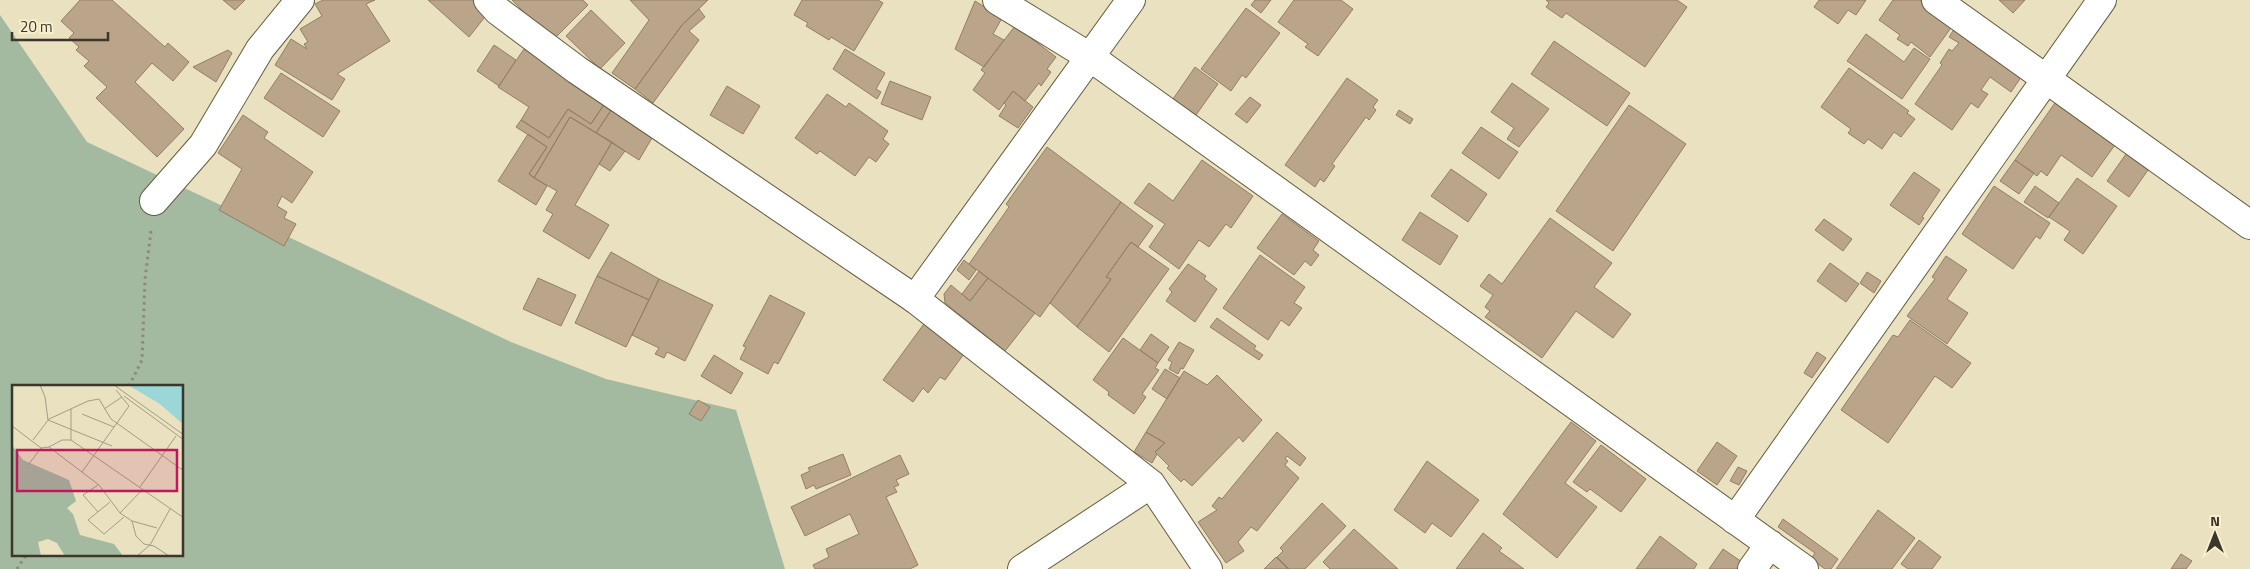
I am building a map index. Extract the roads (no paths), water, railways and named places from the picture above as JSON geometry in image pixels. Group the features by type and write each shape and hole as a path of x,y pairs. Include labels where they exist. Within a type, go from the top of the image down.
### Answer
{"street":[{"path":"154,200 203,145 260,49 300,0"},
{"path":"488,0 498,11 577,70 915,299 1151,484 1208,569"},
{"path":"997,0 1090,57 1804,569"},
{"path":"915,299 1131,0"},
{"path":"1936,0 2250,225"},
{"path":"1735,520 2102,0"},
{"path":"1022,569 1151,484"},
{"path":"1752,569 1770,544"}]}
